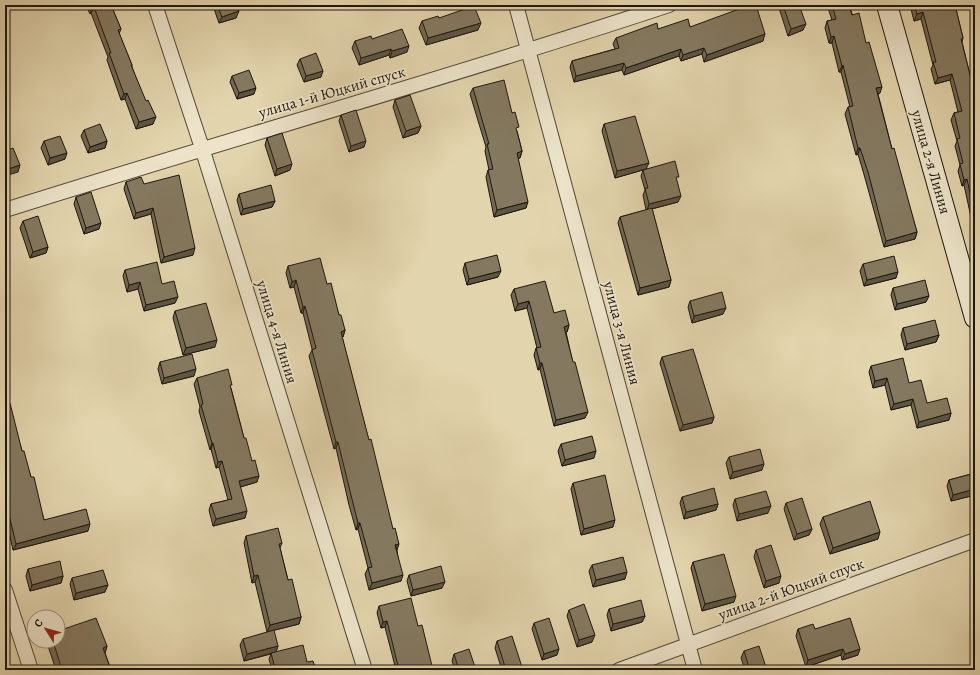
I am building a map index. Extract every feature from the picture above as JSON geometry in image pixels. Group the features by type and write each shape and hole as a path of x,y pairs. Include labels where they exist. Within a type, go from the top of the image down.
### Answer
{"street":[{"name":"улица 4-я Линия","path":"155,5 202,148 365,670"},
{"name":"улица 3-я Линия","path":"516,5 695,670"},
{"name":"улица 1-й Юцкий спуск","path":"5,210 202,148 528,52 669,5"},
{"name":"улица 2-я Линия","path":"887,5 975,318"},
{"name":"улица 2-й Юцкий спуск","path":"619,670 975,540"},
{"path":"5,590 31,670"}],"building":[{"path":"91,5 111,5 121,29 118,30 131,65 146,101 148,100 156,117 139,122 127,93 124,94 94,7"},
{"path":"217,5 236,5 239,11 222,17"},
{"path":"750,5 756,5 765,34 707,55 704,48 683,55 681,49 626,68 624,63 576,76 572,61 619,48 616,38 657,23 658,29 688,19 690,27"},
{"path":"783,5 799,5 806,24 791,29"},
{"path":"832,5 849,5 852,15 859,13 866,43 869,42 882,87 876,88 892,149 894,148 917,232 886,241 868,172 860,148 858,148 848,107 853,106 843,65 842,66 834,36 831,37 827,21 836,19"},
{"path":"914,5 955,5 963,38 961,39 971,79 975,78 975,217 967,179 964,180 960,164 963,163 957,139 960,138 954,113 962,111 952,74 938,78 933,62 936,62 923,12 917,14"},
{"path":"474,6 481,23 428,38 422,21 438,16 439,18"},
{"path":"402,29 409,46 392,51 391,49 361,58 355,41 371,36 372,39"},
{"path":"316,53 323,71 306,76 300,59"},
{"path":"249,70 256,88 239,93 232,76"},
{"path":"504,80 512,113 515,112 519,127 516,128 522,151 517,153 528,202 497,210 488,170 493,169 487,144 489,144 473,88"},
{"path":"410,95 421,126 406,131 395,100"},
{"path":"356,110 366,141 351,146 341,115"},
{"path":"635,116 649,163 617,171 604,124"},
{"path":"100,124 107,141 90,147 84,130"},
{"path":"282,133 292,164 277,169 267,138"},
{"path":"60,136 67,153 50,158 44,141"},
{"path":"13,148 20,165 5,170 5,151"},
{"path":"675,161 679,177 676,177 681,196 649,204 645,188 648,188 643,170"},
{"path":"179,175 195,248 164,257 153,208 136,213 126,182 141,177 144,184"},
{"path":"271,185 275,201 243,209 239,194"},
{"path":"91,192 101,223 86,228 76,197"},
{"path":"652,208 671,280 640,288 620,217"},
{"path":"38,216 48,247 33,252 23,221"},
{"path":"497,255 501,271 469,279 465,263"},
{"path":"894,256 898,272 867,280 863,264"},
{"path":"320,258 327,284 331,283 339,315 341,315 345,330 341,332 369,440 371,439 393,529 395,528 399,544 395,545 403,575 372,583 368,568 372,567 360,523 358,523 338,442 336,442 312,350 316,348 305,306 303,307 296,280 292,282 288,266"},
{"path":"157,262 162,284 174,281 178,297 146,305 140,282 129,285 125,270"},
{"path":"925,280 929,296 897,304 893,288"},
{"path":"545,281 554,313 565,310 569,325 564,327 588,412 556,420 542,363 540,363 536,348 541,347 529,301 518,304 514,289"},
{"path":"722,292 726,308 694,316 690,301"},
{"path":"206,303 217,340 186,348 175,311"},
{"path":"935,320 939,335 907,344 903,328"},
{"path":"693,349 714,417 683,425 662,357"},
{"path":"192,354 196,369 164,378 160,362"},
{"path":"903,358 909,383 921,380 927,403 947,398 951,413 919,422 913,399 894,404 887,378 875,381 871,366"},
{"path":"228,369 232,385 230,385 244,438 246,438 252,461 255,460 259,476 239,481 247,511 216,519 211,504 232,499 222,461 218,462 201,405 203,404 197,378"},
{"path":"5,393 8,403 10,403 22,451 24,451 31,477 34,477 44,520 86,509 90,524 16,544 5,498"},
{"path":"592,436 596,451 565,460 561,444"},
{"path":"760,449 764,464 733,472 729,457"},
{"path":"975,473 975,489 953,495 949,480"},
{"path":"605,475 615,520 584,529 573,483"},
{"path":"714,488 718,504 686,512 682,497"},
{"path":"766,491 771,506 739,514 735,499"},
{"path":"802,498 812,529 797,534 786,503"},
{"path":"870,501 880,532 833,548 823,517"},
{"path":"278,528 282,543 279,544 288,580 292,579 301,617 270,625 258,575 254,576 246,536"},
{"path":"771,545 781,576 766,581 756,550"},
{"path":"724,554 736,596 705,604 693,562"},
{"path":"623,557 627,572 596,580 592,565"},
{"path":"60,561 63,576 32,585 28,569"},
{"path":"441,566 445,582 413,590 409,575"},
{"path":"103,570 108,585 76,593 72,578"},
{"path":"411,598 418,626 422,625 433,670 399,670 387,621 383,622 379,606"},
{"path":"641,600 645,616 613,624 609,609"},
{"path":"584,604 595,635 579,640 569,610"},
{"path":"96,618 107,646 103,648 111,670 62,670 55,649 66,649 66,628"},
{"path":"549,618 559,649 544,654 534,623"},
{"path":"850,618 860,649 845,654 843,649 808,660 798,629 813,624 815,629"},
{"path":"274,630 278,646 247,654 243,639"},
{"path":"512,636 522,667 513,670 506,670 497,641"},
{"path":"303,645 307,662 313,661 316,670 282,670 281,667 275,668 271,653"},
{"path":"759,646 767,670 750,670 744,651"},
{"path":"469,649 476,670 459,670 454,654"}]}
